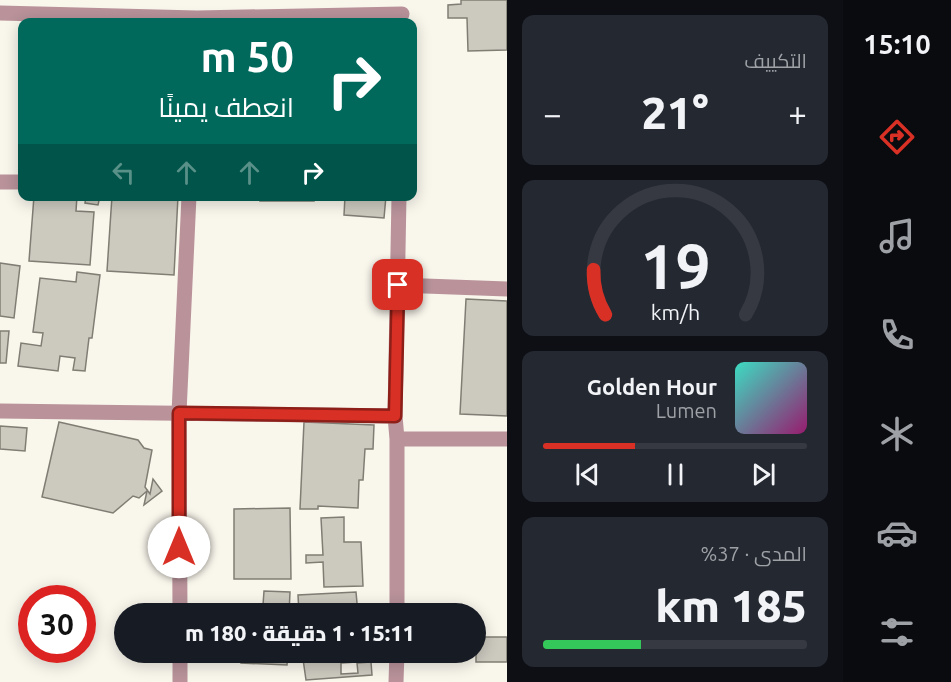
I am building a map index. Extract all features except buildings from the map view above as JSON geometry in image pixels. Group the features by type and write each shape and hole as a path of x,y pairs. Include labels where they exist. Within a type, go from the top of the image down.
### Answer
{"street":[{"path":"248,18 402,12"},
{"path":"0,13 141,18"},
{"path":"0,182 18,182"},
{"path":"180,603 179,413 189,201"},
{"path":"397,603 395,416 399,201"},
{"path":"398,285 507,289"},
{"path":"0,411 395,416"},
{"path":"397,439 507,439"},
{"path":"180,663 180,682"},
{"path":"396,682 397,663"}],"route":[{"path":"179,547 179,413 395,416 398,285"}]}
